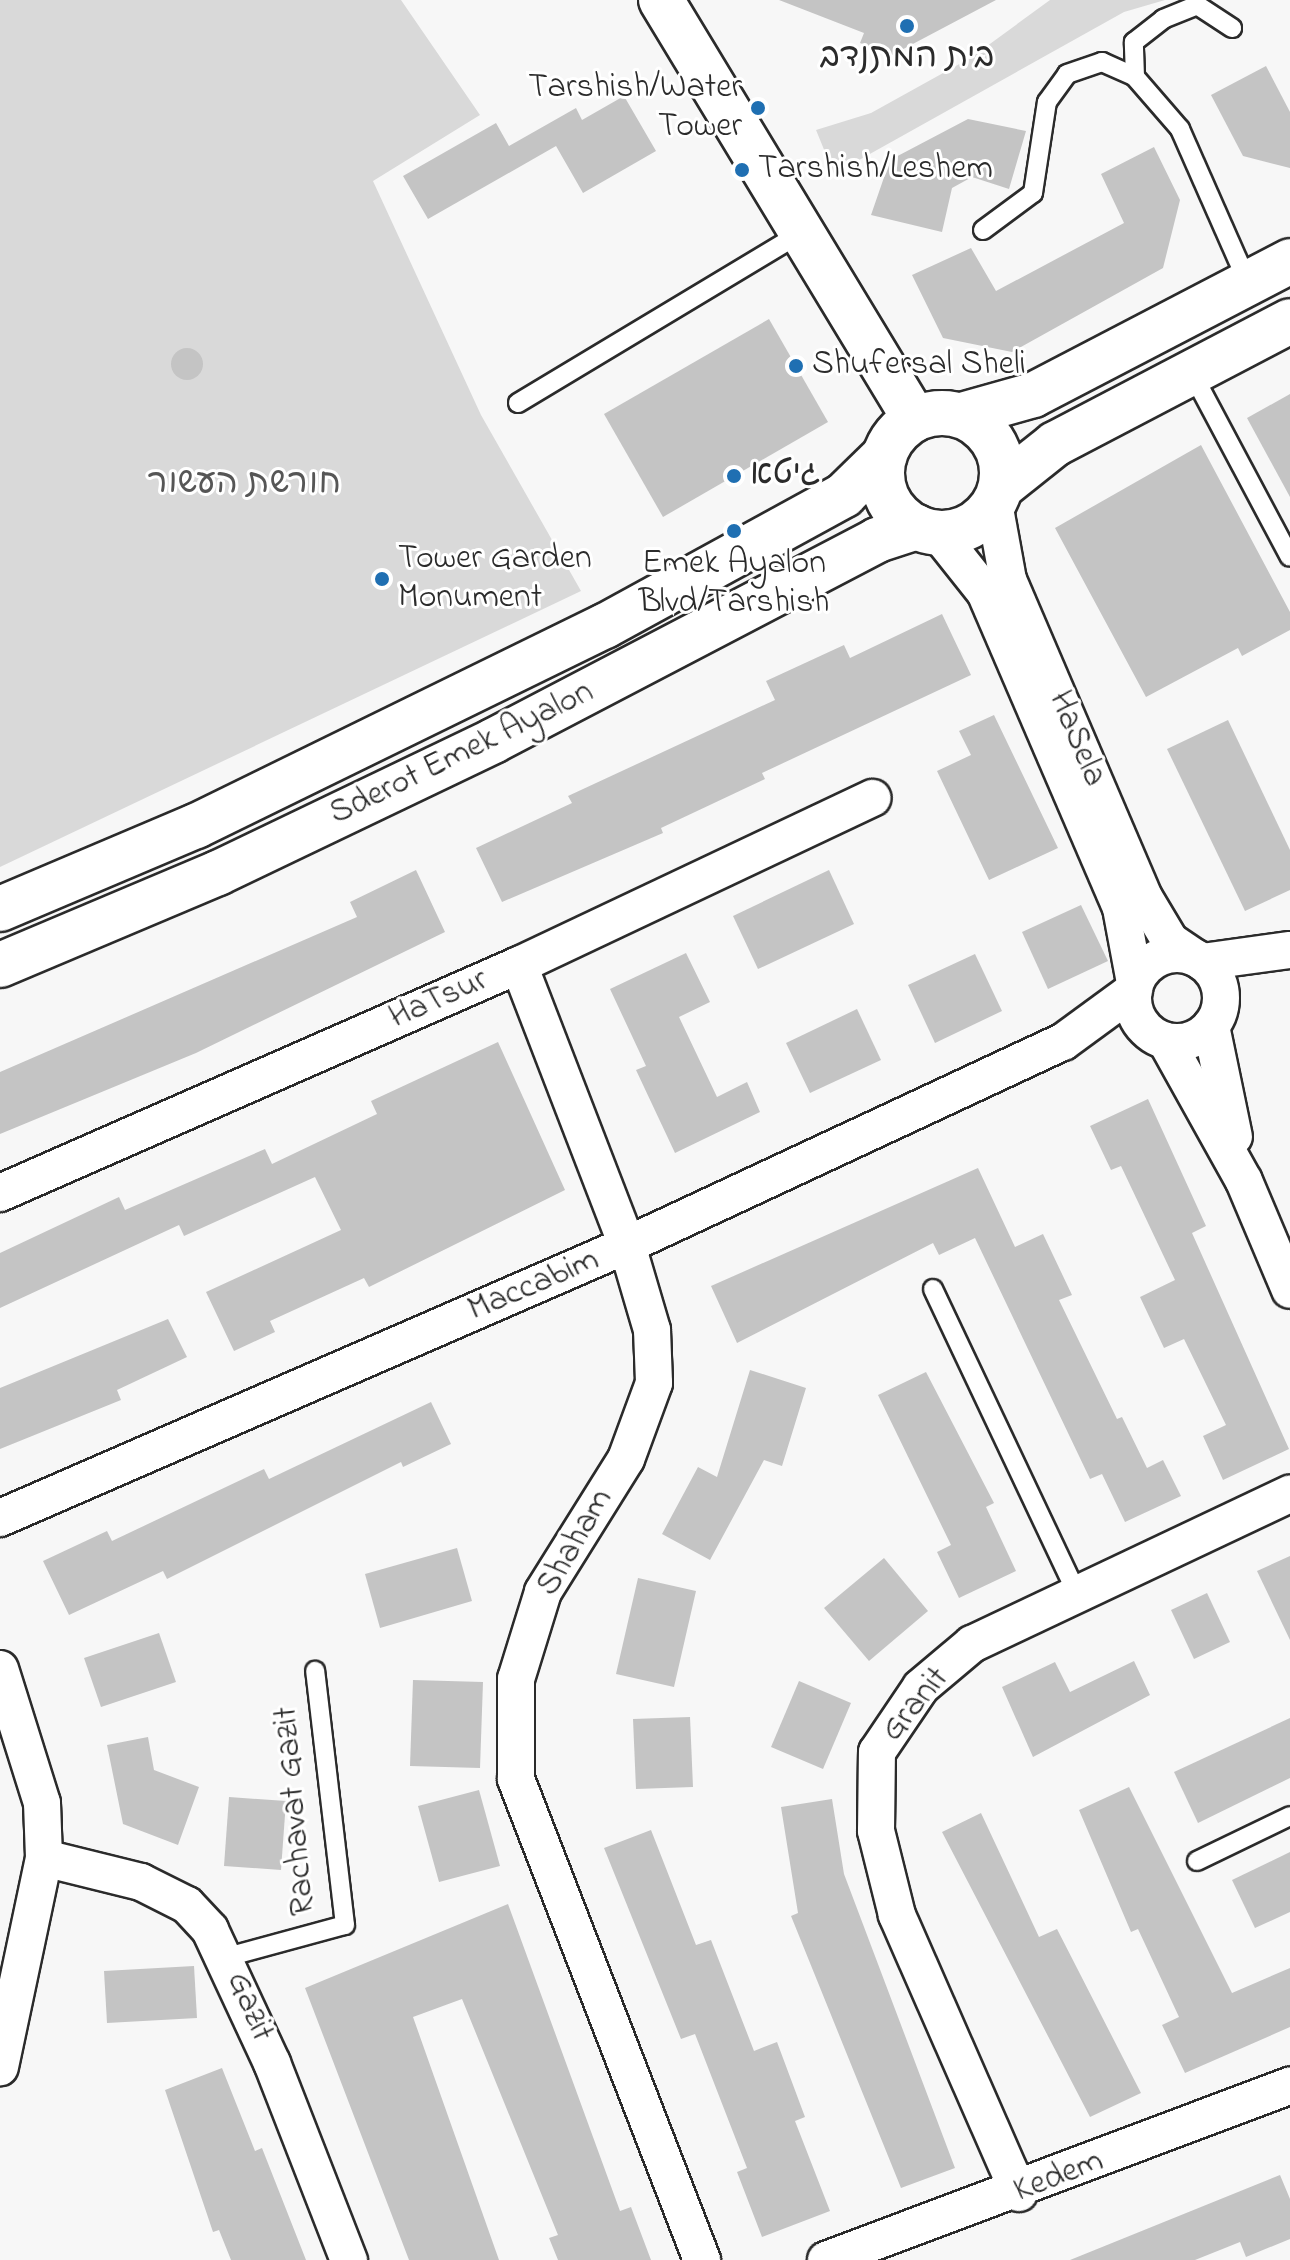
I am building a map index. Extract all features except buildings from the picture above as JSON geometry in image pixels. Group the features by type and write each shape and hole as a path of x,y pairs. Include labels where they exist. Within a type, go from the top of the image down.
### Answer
{"main road":[{"path":"661,0 804,231 915,419"},
{"path":"1290,261 1033,395 962,415 915,419 885,455 888,498 927,530 967,528 997,495 1055,444 1290,321"},
{"path":"962,415 994,441 997,495"},
{"name":"Sderot Emek Ayalon","path":"0,909 196,826 538,660 806,518 844,495 885,455"},
{"name":"Sderot Emek Ayalon","path":"0,965 299,834 877,540 927,530"}],"street":[{"name":"HaSela","path":"997,495 1004,569 1139,885 1156,922 1198,960"},
{"name":"HaSela","path":"927,530 985,592 1121,908 1135,986"},
{"name":"HaTsur","path":"0,1193 519,965 873,798"},
{"path":"1287,1273 1244,1181 1155,1034 1135,986 1163,956 1198,960 1288,950"},
{"path":"1155,1034 1191,1040 1216,1013 1288,950"},
{"path":"1198,960 1217,979 1216,1013 1244,1181"},
{"name":"Shaham","path":"519,965 627,1245 652,1330 654,1383 626,1459 543,1592 516,1679 516,1779 702,2260"},
{"name":"Maccabim","path":"0,1518 627,1245 1063,1042 1135,986"},
{"name":"Maccabim","path":"1063,1042 1155,1034"},
{"name":"Granit","path":"1019,2193 897,1915 876,1831 877,1752 921,1687 972,1644 1290,1494"},
{"path":"0,1526 0,1549"},
{"path":"0,1669 42,1803 44,1858 0,2067"},
{"name":"Gazit","path":"44,1858 141,1882 187,1905 227,1957 349,2260"},
{"name":"Kedem","path":"826,2260 1019,2193 1290,2086"}],"lane":[{"path":"1135,77 1134,42 1163,19 1197,5 1232,28"},
{"path":"983,230 1033,193 1047,102 1067,74 1102,62 1135,77 1180,129 1248,283"},
{"path":"518,403 804,231"},
{"path":"1192,373 1290,557"},
{"path":"933,1289 1077,1593"},
{"name":"Rachavat Gazit","path":"227,1957 345,1925 315,1671"},
{"path":"1197,1861 1290,1816"}],"green space":[{"name":"חורשת העשור","path":"0,0 401,0 480,115 373,181 481,415 581,591 0,867"},
{"path":"1050,0 1165,0 1124,12 834,174 816,130 871,113 972,57"}],"place":[{"name":"בית המתנדב","path":"907,26"},
{"name":"Tarshish/Water Tower","path":"758,108"},
{"name":"Tarshish/Leshem","path":"742,170"},
{"name":"Shufersal Sheli","path":"796,366"},
{"name":"גיטא","path":"734,476"},
{"name":"Emek Ayalon Blvd/Tarshish","path":"734,531"},
{"name":"Tower Garden Monument","path":"382,579"}]}
